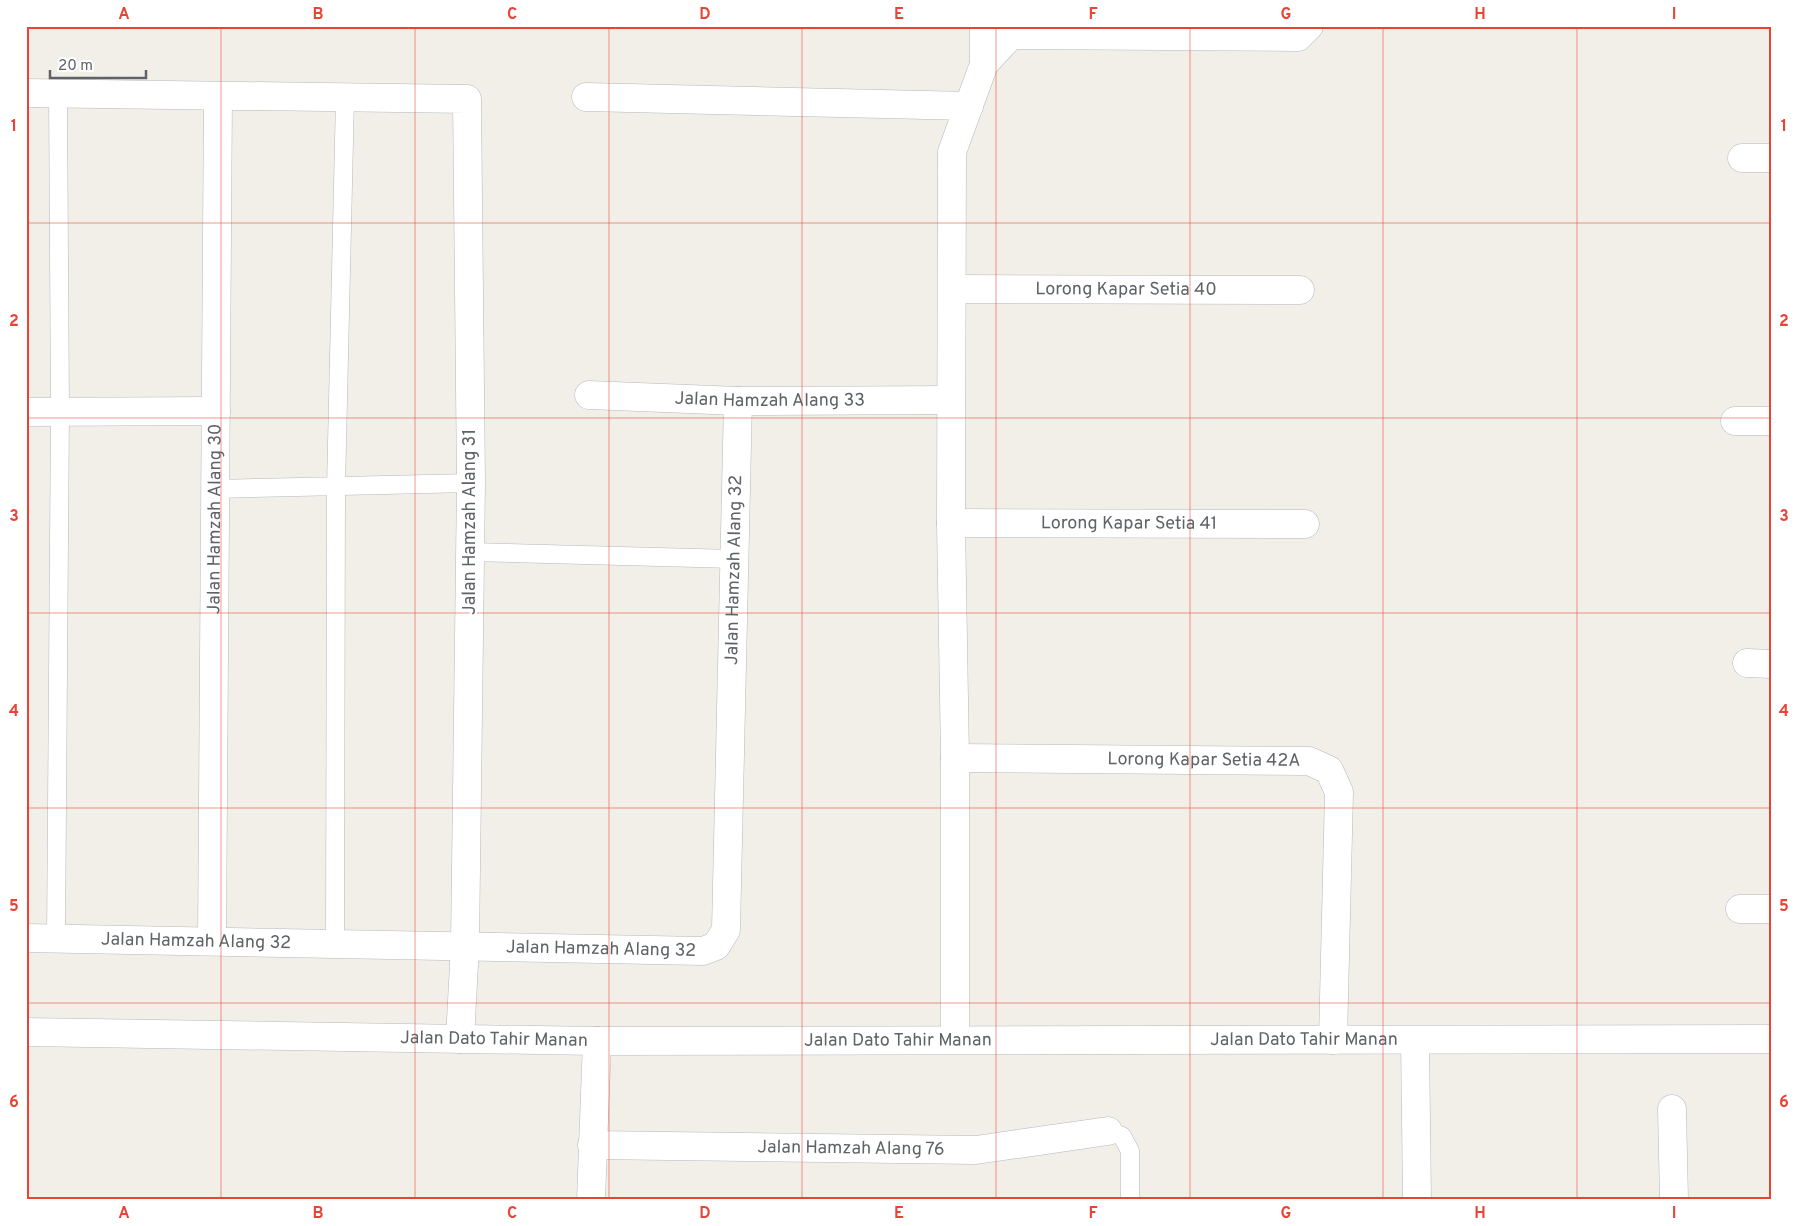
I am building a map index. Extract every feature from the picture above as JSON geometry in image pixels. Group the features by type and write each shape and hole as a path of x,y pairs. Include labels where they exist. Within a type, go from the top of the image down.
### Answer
{"street":[{"path":"955,1040 955,758 951,523 952,152 984,64 984,26"},
{"path":"984,64 1011,35 1298,37 1310,26"},
{"path":"26,93 345,98"},
{"name":"Jalan Hamzah Alang 30","path":"212,941 218,96"},
{"path":"586,97 969,106"},
{"name":"Jalan Hamzah Alang 31","path":"345,98 467,100 471,483 465,945 460,1039"},
{"path":"1742,158 1772,158"},
{"name":"Lorong Kapar Setia 40","path":"952,289 1300,290"},
{"name":"Jalan Hamzah Alang 33","path":"589,396 738,401 951,400"},
{"name":"Jalan Hamzah Alang 32","path":"26,938 703,951 716,946 726,930 738,401"},
{"path":"26,412 216,411"},
{"path":"1735,421 1772,421"},
{"name":"Lorong Kapar Setia 41","path":"951,523 1305,524"},
{"name":"Lorong Kapar Setia 42A","path":"955,758 1309,761 1330,770 1338,792 1333,1040"},
{"path":"1740,908 1772,909"},
{"name":"Jalan Dato Tahir Manan","path":"26,1032 597,1041 1772,1039"},
{"path":"1415,1040 1417,1200"},
{"path":"590,1200 597,1041"},
{"path":"1672,1109 1674,1200"},
{"name":"Jalan Hamzah Alang 76","path":"592,1145 976,1150 1108,1131"}],"lane":[{"path":"56,939 60,412 58,93"},
{"path":"335,944 336,486 345,98"},
{"path":"216,489 471,483"},
{"path":"470,552 734,559"},
{"path":"1108,1131 1122,1136 1130,1151 1130,1200"}]}
